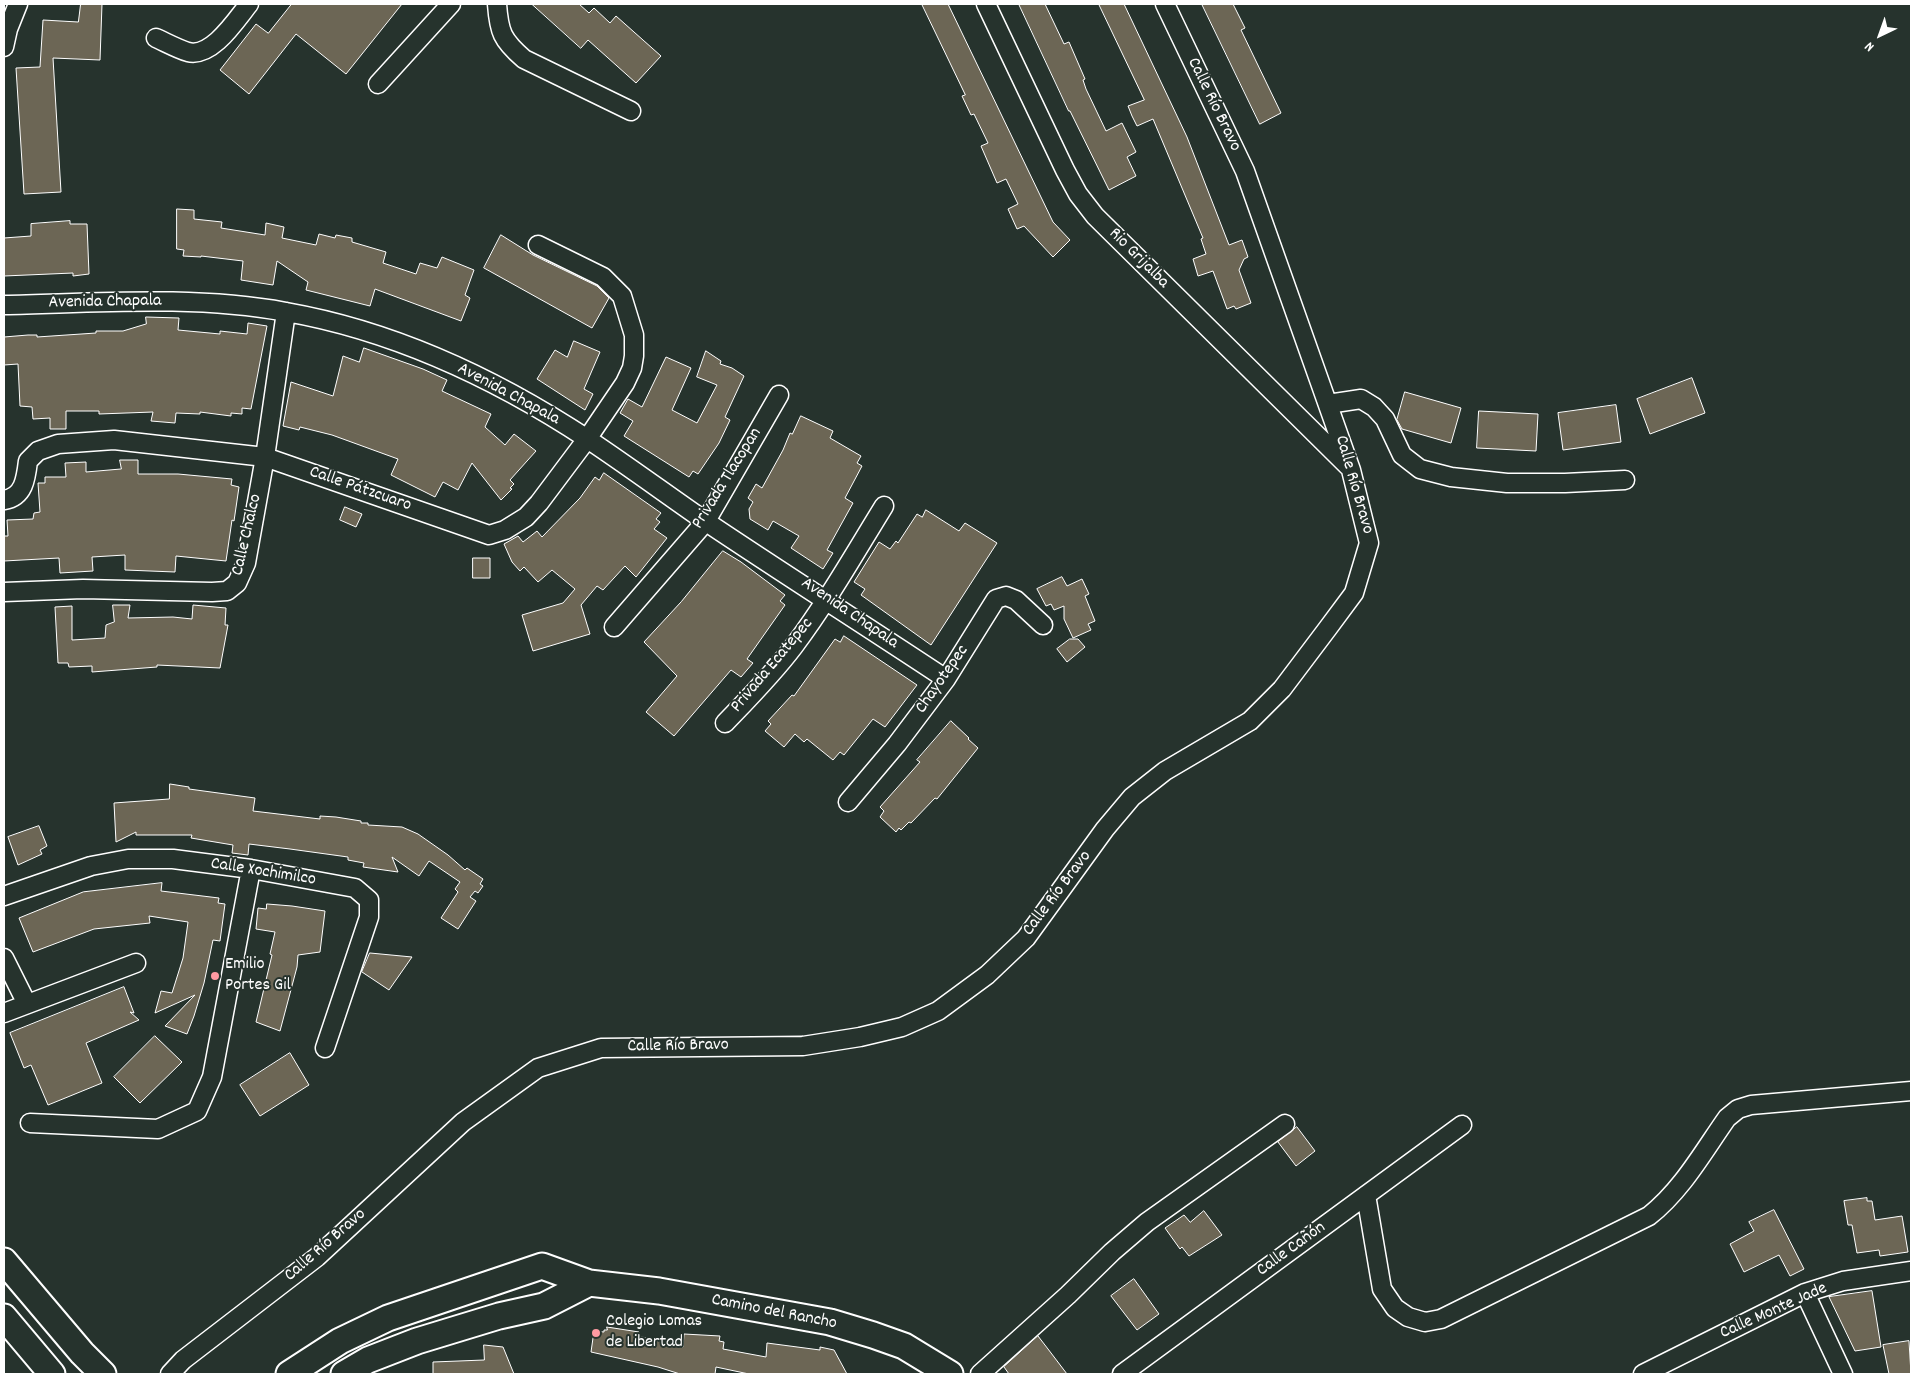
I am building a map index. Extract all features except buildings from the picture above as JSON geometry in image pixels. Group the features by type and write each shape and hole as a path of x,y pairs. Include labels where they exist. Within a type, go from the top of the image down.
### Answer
{"main road":[{"path":"4,1261 82,1353 103,1374"},
{"name":"Camino del Rancho","path":"290,1374 340,1341 388,1318 542,1266 589,1283 659,1291 830,1322 904,1346 950,1374"},
{"path":"344,1374 368,1360 417,1341 498,1316 544,1306 589,1283"},
{"path":"4,1317 52,1374"}],"street":[{"path":"4,47 8,29 18,4"},
{"path":"156,38 189,52 202,52 213,45 249,4"},
{"path":"378,84 450,4"},
{"path":"497,4 499,27 509,46 524,59 631,111"},
{"name":"Rio Grijalba","path":"986,4 1065,170 1078,194 1095,216 1352,470"},
{"name":"Calle Río Bravo","path":"170,1374 183,1360 317,1257 463,1122 538,1068 601,1048 803,1046 860,1037 902,1027 938,1011 987,976 1026,938 1106,829 1132,798 1165,771 1250,721 1282,690 1354,593 1369,543 1352,470 1245,171 1165,4"},
{"name":"Calle Pátzcuaro","path":"4,500 20,493 26,480 28,460 38,451 58,444 114,440 265,456 489,535 505,530 526,517 539,503 587,439 625,383 632,368 634,356 634,335 622,296 603,278 538,246"},
{"name":"Avenida Chapala","path":"4,305 194,301 286,312 364,331 428,354 491,384 587,439 706,521 946,679"},
{"name":"Calle Chalco","path":"4,592 83,589 227,591 238,583 246,563 265,456 286,312"},
{"name":"Privada Tlacopan","path":"614,627 706,521 779,394"},
{"path":"1328,404 1361,399 1374,407 1385,419 1402,455 1420,469 1451,477 1508,483 1626,480"},
{"name":"Privada Ecatepec","path":"725,723 780,664 827,600 884,506"},
{"name":"Chayotepec","path":"848,802 897,744 946,679 996,599 1006,596 1016,600 1043,625"},
{"name":"Calle Xochimilco","path":"4,896 90,866 128,859 173,860 251,869 355,888 369,900 369,918 325,1048"},
{"path":"30,1123 158,1129 196,1111 212,1077 251,869"},
{"path":"4,958 27,1004"},
{"path":"4,1013 136,963"},
{"path":"1366,1195 1382,1289 1395,1308 1408,1317 1425,1322 1441,1319 1649,1216 1677,1190 1727,1118 1738,1109 1751,1105 1911,1091"},
{"path":"980,1374 1068,1296 1112,1252 1147,1222 1285,1124"},
{"name":"Calle Cañón","path":"1122,1374 1462,1125"},
{"name":"Calle Monte Jade","path":"1643,1374 1805,1294 1843,1282 1911,1271"},
{"path":"1805,1294 1843,1374"}],"place":[{"name":"Emilio Portes Gil","path":"215,976"},
{"name":"Colegio Lomas de Libertad","path":"596,1333"}]}
